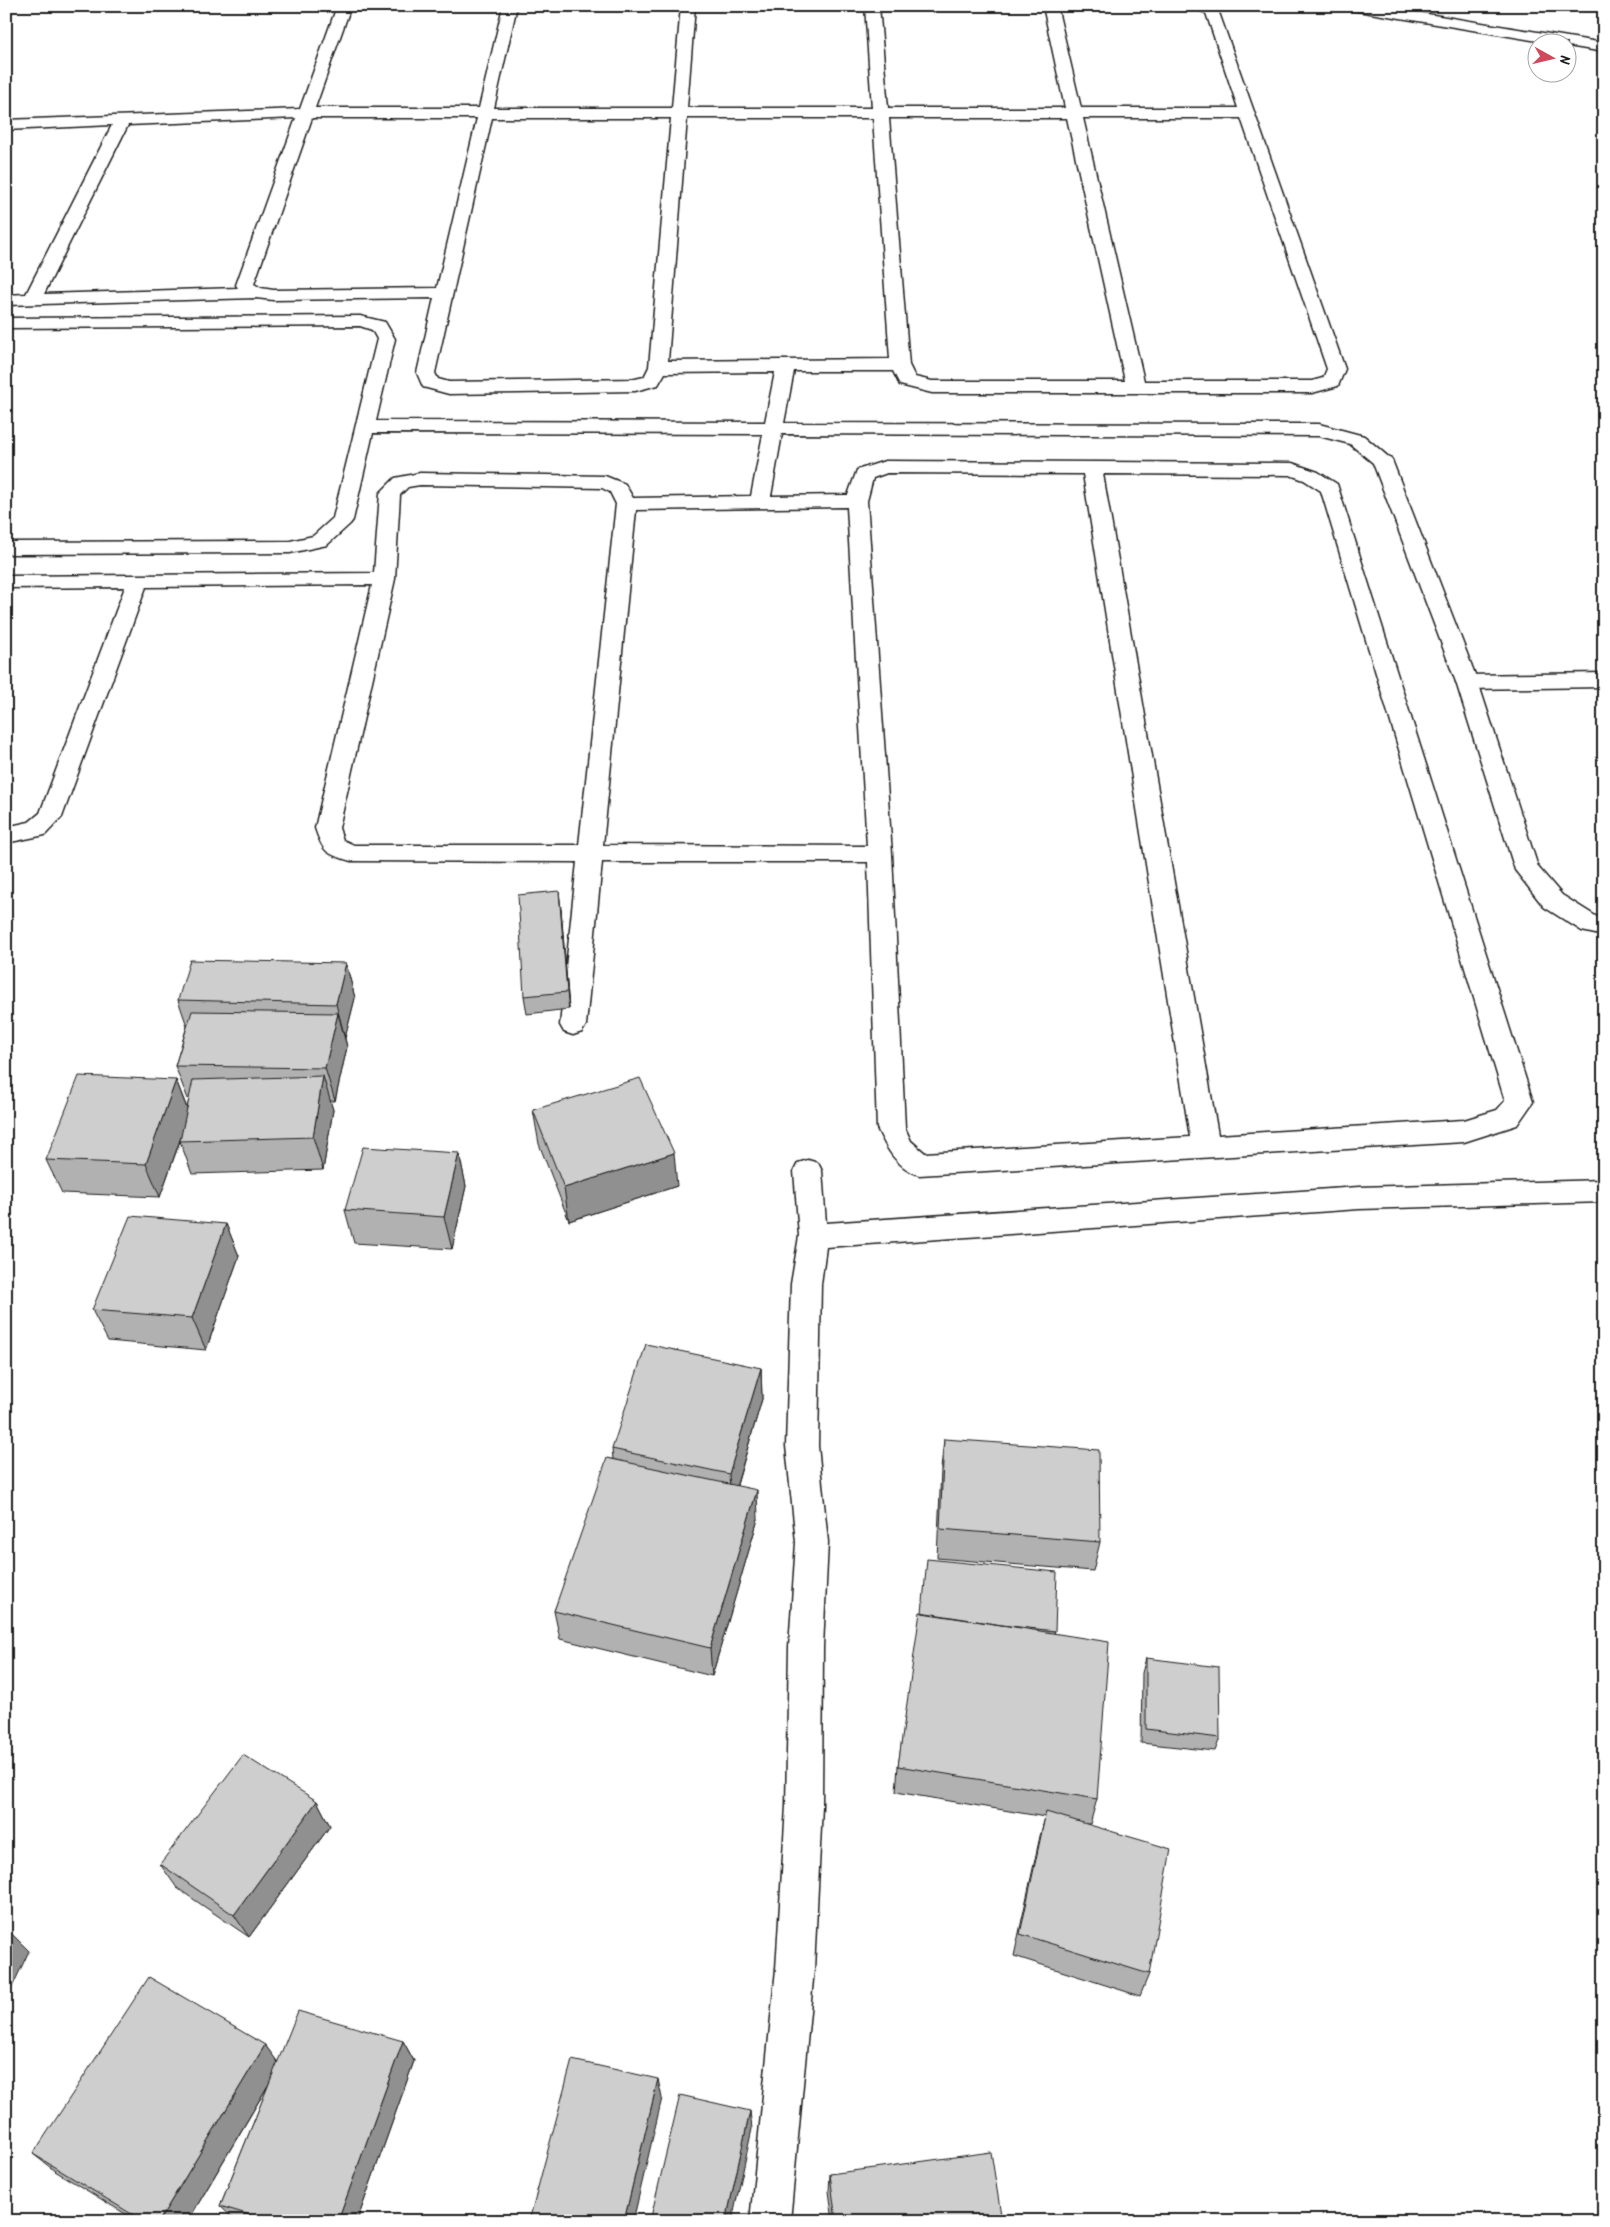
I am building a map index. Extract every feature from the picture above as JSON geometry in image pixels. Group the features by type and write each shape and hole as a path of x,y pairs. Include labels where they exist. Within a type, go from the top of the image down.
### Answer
{"street":[{"path":"256,293 245,284 344,6"},
{"path":"510,6 426,372 430,383 449,388 635,385 651,382 658,367 688,6"},
{"path":"872,6 900,364 907,381 932,388 1312,387 1331,382 1336,370 1212,10 1199,6"},
{"path":"1050,6 1136,387"},
{"path":"1352,6 1604,48"},
{"path":"6,125 306,113 1248,113"},
{"path":"32,300 122,120"},
{"path":"6,300 256,293 273,295 444,294"},
{"path":"6,323 360,321 379,326 386,339 343,520 320,540 290,547 6,548"},
{"path":"658,367 785,367 900,364"},
{"path":"760,502 785,367"},
{"path":"366,427 1319,430 1357,440 1382,460 1467,682 1527,870 1553,901 1591,926 1604,927"},
{"path":"885,467 1292,468 1311,476 1330,488 1519,1102 1508,1118 1464,1130 919,1164 900,1148 891,1128 880,854 857,501 864,474 885,467"},
{"path":"1092,468 1206,1147"},
{"path":"573,1025 591,853 626,504 618,488 605,482 420,479 402,482 390,493 384,579 327,828 333,845 351,853 591,853 880,854"},
{"path":"626,504 857,501"},
{"path":"6,582 384,579"},
{"path":"6,835 36,829 50,817 138,581"},
{"path":"1467,682 1604,680"},
{"path":"770,2221 795,1969 804,1806 806,1647 812,1542 802,1446 806,1284 813,1236 808,1171"},
{"path":"813,1236 1359,1198 1604,1191"}],"building":[{"path":"559,891 567,992 524,996 518,895"},
{"path":"190,960 346,963 336,1004 178,1000"},
{"path":"192,1011 338,1013 325,1068 175,1066"},
{"path":"79,1076 176,1080 146,1164 46,1160"},
{"path":"323,1076 313,1137 180,1141 193,1080"},
{"path":"640,1078 674,1153 564,1188 533,1110"},
{"path":"363,1147 459,1153 444,1217 345,1210"},
{"path":"130,1216 226,1224 192,1318 92,1310"},
{"path":"646,1344 761,1368 729,1474 612,1449"},
{"path":"944,1439 1099,1450 1100,1542 940,1529"},
{"path":"607,1458 757,1490 710,1648 554,1611"},
{"path":"927,1559 1057,1572 1055,1631 922,1613"},
{"path":"920,1612 1109,1642 1097,1799 898,1766"},
{"path":"1146,1658 1219,1667 1220,1738 1146,1729"},
{"path":"243,1755 317,1801 234,1915 160,1864"},
{"path":"1046,1812 1171,1849 1149,1974 1020,1934"},
{"path":"149,1977 265,2045 159,2221 143,2221 33,2154"},
{"path":"298,2011 403,2041 338,2221 270,2221 220,2206"},
{"path":"572,2060 658,2079 624,2221 529,2221"},
{"path":"680,2095 750,2111 726,2221 650,2221"},
{"path":"991,2152 1002,2221 836,2221 830,2174"}]}
